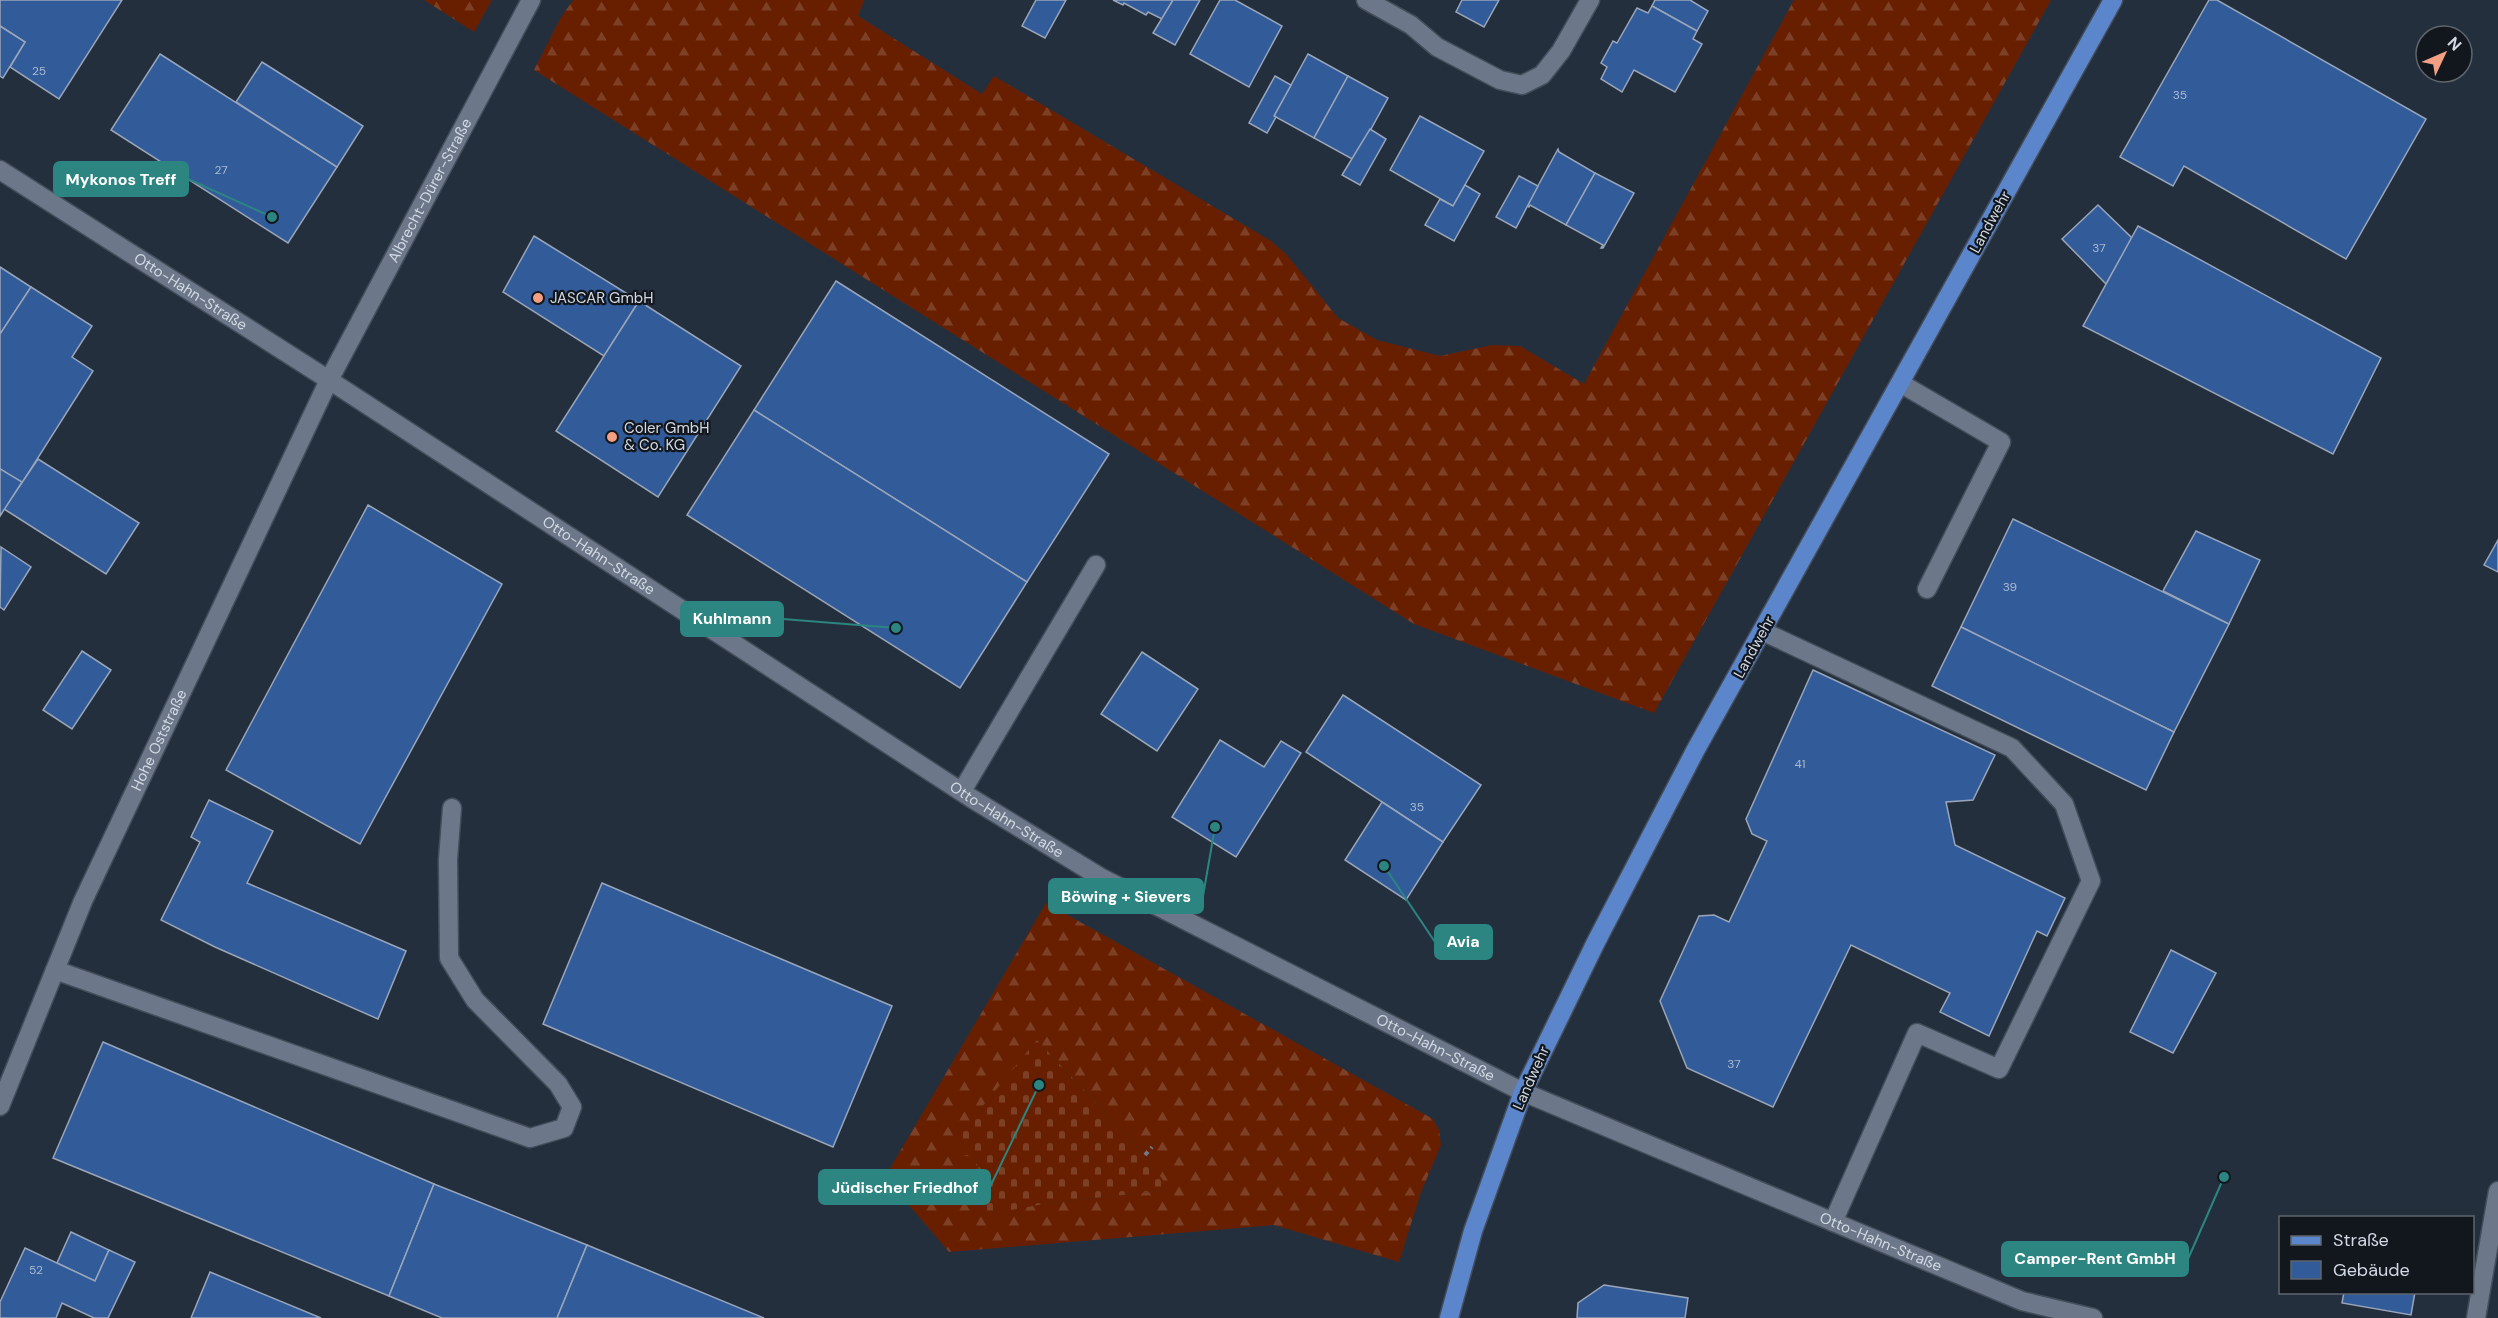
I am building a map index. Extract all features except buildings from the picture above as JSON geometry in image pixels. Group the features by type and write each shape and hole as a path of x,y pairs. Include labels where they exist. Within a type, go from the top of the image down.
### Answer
{"main road":[{"name":"Landwehr","path":"1449,1318 1473,1231 1523,1092 1596,942 1690,762 2113,0"}],"street":[{"name":"Albrecht-Dürer-Straße","path":"329,380 531,0"},
{"path":"1366,0 1411,25 1448,52 1500,81 1522,85 1542,75 1561,51 1590,0"},
{"name":"Otto-Hahn-Straße","path":"0,170 329,380 962,791 1100,877 1523,1092 2022,1301 2093,1318"},
{"name":"Hohe Oststraße","path":"0,1106 83,901 329,380"},
{"path":"1900,383 2001,442 1927,589"},
{"path":"962,791 1096,564"},
{"path":"1762,631 2012,748 2064,804 2091,881 1998,1069 1917,1033 1833,1222"},
{"path":"56,970 530,1138 564,1128 572,1107 558,1084 475,1000 448,958 448,859 452,808"},
{"path":"2476,1318 2498,1191"}],"path":[{"path":"1145,1155 1152,1147"}],"green space":[{"path":"424,0 492,0 474,32"},
{"path":"573,0 864,0 858,16 982,94 994,76 1271,241 1286,254 1338,318 1377,340 1440,356 1492,345 1520,346 1584,384 1794,0 2051,0 1654,713 1414,624 534,70 560,19"},
{"path":"1046,903 1433,1119 1439,1130 1441,1145 1421,1192 1399,1262 1274,1225 949,1252 885,1177","holes":["1037,1040 1145,1155 1169,1190 1056,1202 989,1213 976,1158"]},
{"path":"1037,1040 1145,1155 1170,1190 1056,1202 988,1214 976,1158 957,1154 963,1130"}],"place":[{"name":"Mykonos Treff","path":"272,217"},
{"name":"JASCAR GmbH","path":"538,298"},
{"name":"Coler GmbH & Co. KG","path":"612,437"},
{"name":"Kuhlmann","path":"896,628"},
{"name":"Böwing + Sievers","path":"1215,827"},
{"name":"Avia","path":"1384,866"},
{"name":"Jüdischer Friedhof","path":"1039,1085"},
{"name":"Camper-Rent GmbH","path":"2224,1177"}]}
